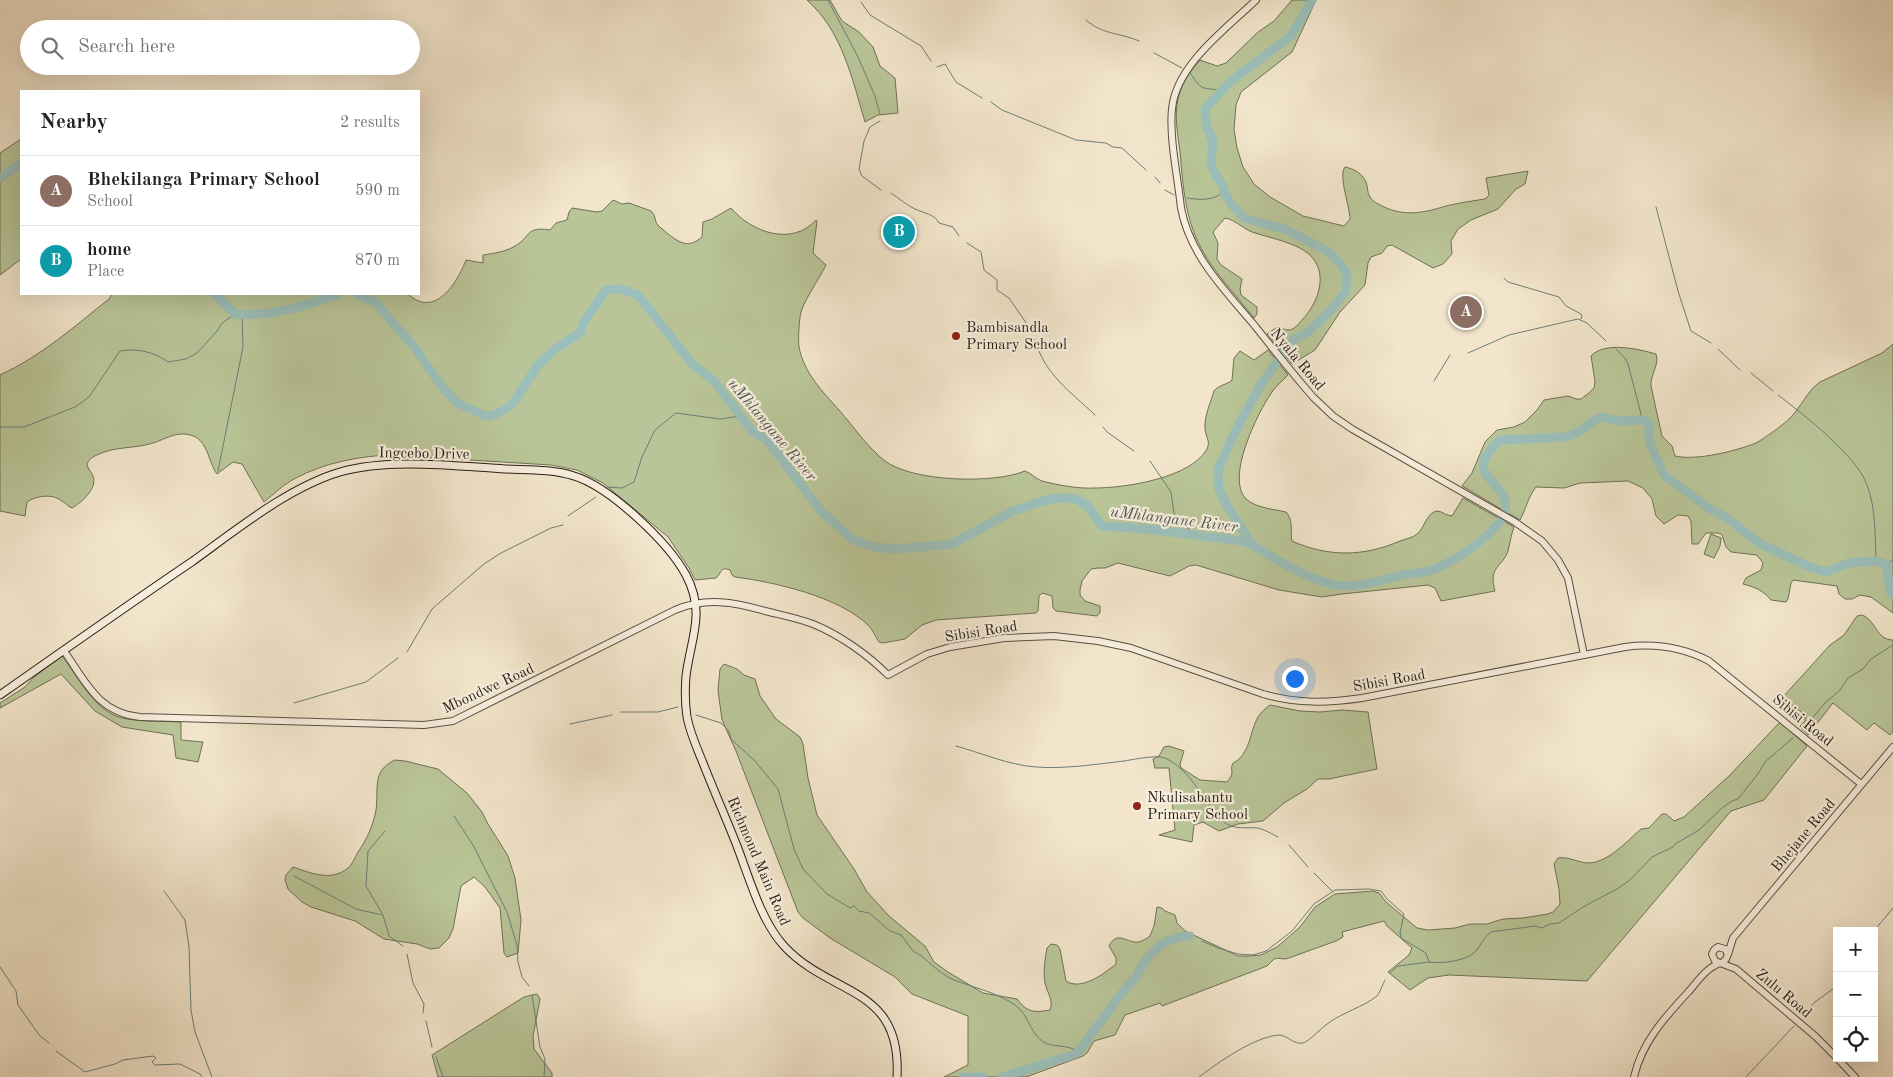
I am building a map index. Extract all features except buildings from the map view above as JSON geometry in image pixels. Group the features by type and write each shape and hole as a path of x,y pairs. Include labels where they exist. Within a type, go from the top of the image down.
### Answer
{"main road":[{"name":"Ingcebo Drive","path":"0,695 297,490 339,472 387,464 556,472 588,481 622,505 671,553 690,585 696,604"},
{"name":"Richmond Main Road","path":"696,604 697,618 686,682 689,723 761,908 776,936 792,954 805,964 864,998 882,1014 895,1041 897,1077"},
{"name":"Ingcebo Drive","path":"0,699 26,681 32,673"}],"street":[{"name":"Nyala Road","path":"1256,0 1196,58 1185,72 1174,97 1171,120 1181,208 1192,241 1210,272 1313,397 1333,416 1515,522 1542,541 1565,572 1584,654"},
{"name":"Mbondwe Road","path":"64,651 97,697 107,707 124,715 140,718 430,725 453,721 680,608 717,602 735,603 813,624 865,655 888,675"},
{"name":"Sibisi Road","path":"888,675 927,654 950,647 1023,637 1070,637 1109,643 1144,652 1271,697 1320,703 1393,692 1584,654 1652,644 1701,657 1719,668 1861,784"},
{"name":"Bhejane Road","path":"1720,947 1733,938 1893,747"},
{"name":"Bhejane Road","path":"1728,955 1733,938"},
{"path":"1634,1077 1639,1060 1652,1036 1707,971 1721,963 1728,955 1725,949 1720,947 1714,950 1707,971"},
{"name":"Zulu Road","path":"1728,955 1736,969"},
{"path":"1712,956 1715,961 1721,963"},
{"name":"Zulu Road","path":"1721,963 1736,969 1815,1036 1833,1054"},
{"name":"Zulu Road","path":"1841,1062 1856,1077"}],"green space":[{"path":"807,0 830,0 842,21 859,32 873,47 880,66 895,78 898,113 878,115 865,122 850,72 837,41 819,12"},
{"path":"1292,0 1316,0 1292,52 1241,92 1236,105 1234,129 1243,167 1254,184 1270,197 1303,216 1344,226 1350,219 1343,177 1345,167 1355,170 1362,176 1366,182 1369,195 1374,202 1398,212 1406,213 1422,212 1485,199 1489,195 1486,178 1528,171 1525,184 1516,189 1498,209 1471,220 1458,229 1451,241 1452,254 1443,264 1433,268 1392,245 1387,246 1382,253 1371,257 1368,263 1365,285 1340,312 1315,350 1292,364 1267,334 1277,327 1287,330 1293,329 1309,312 1320,287 1319,270 1309,254 1304,250 1283,241 1251,232 1225,218 1213,232 1218,243 1217,259 1221,265 1242,279 1241,295 1257,307 1257,314 1254,318 1213,267 1201,248 1191,225 1184,189 1176,112 1181,88 1189,73 1200,60 1217,66 1226,63 1258,32 1274,21"},
{"path":"20,140 20,260 0,275 0,153"},
{"path":"613,200 622,204 629,203 651,211 660,227 676,240 688,244 702,237 703,222 731,208 749,224 772,233 795,233 806,228 816,220 813,253 826,265 801,312 799,347 805,365 820,389 878,455 898,468 933,477 954,479 994,478 1025,471 1042,481 1061,485 1082,488 1108,488 1139,483 1172,474 1199,459 1207,449 1205,423 1207,414 1214,391 1232,380 1234,358 1240,351 1254,360 1268,350 1288,375 1275,388 1266,401 1246,445 1239,476 1241,489 1246,499 1260,506 1286,512 1291,522 1292,541 1319,550 1346,553 1373,550 1413,536 1420,531 1433,512 1439,511 1452,516 1463,498 1514,527 1508,551 1494,572 1493,583 1495,591 1441,601 1435,588 1428,585 1322,597 1279,590 1196,565 1189,566 1170,576 1118,563 1105,568 1091,569 1082,581 1080,595 1085,601 1100,606 1100,613 1097,616 1056,611 1053,608 1052,596 1042,593 1039,596 1038,611 1036,613 936,620 922,625 905,639 883,643 879,642 870,627 856,615 841,606 806,592 735,577 727,569 723,569 716,578 695,580 668,537 603,483 577,470 551,465 387,455 375,456 352,459 318,468 287,483 264,502 242,464 233,462 217,474 201,441 196,437 185,434 146,445 110,450 92,458 87,465 94,481 91,490 80,503 72,508 58,498 44,496 27,502 25,516 0,511 0,375 15,368 57,340 109,299 111,295 409,295 418,301 427,302 436,300 444,295 457,279 466,260 483,263 483,255 507,250 520,243 532,231 550,230 556,223 567,220 572,208 602,211"},
{"path":"1893,344 1893,613 1871,597 1860,595 1852,599 1845,599 1839,594 1837,586 1793,580 1786,602 1771,600 1759,590 1743,584 1746,578 1761,570 1763,563 1757,555 1731,552 1726,547 1722,535 1719,533 1706,533 1698,544 1692,544 1691,521 1688,516 1678,515 1664,524 1656,516 1652,499 1643,488 1628,481 1580,483 1564,488 1536,487 1520,520 1462,486 1472,473 1485,442 1497,430 1514,427 1525,422 1544,400 1568,396 1581,399 1594,388 1595,381 1591,356 1597,351 1613,347 1656,354 1657,362 1651,386 1662,436 1672,446 1675,456 1694,457 1727,452 1756,443 1790,418 1820,382 1882,353"},
{"path":"1711,534 1721,538 1720,546 1714,558 1704,554"},
{"path":"1862,615 1870,621 1883,637 1893,640 1893,732 1890,735 1874,723 1867,730 1833,703 1808,735 1800,726 1805,721 1805,715 1783,697 1830,645 1844,635 1857,616"},
{"path":"62,656 90,695 106,711 127,719 181,722 181,740 203,742 198,762 176,758 173,735 122,727 95,711 61,674 0,708 0,703 25,687 34,677"},
{"path":"724,664 755,679 760,696 776,719 800,737 817,815 854,869 867,892 889,916 925,946 934,962 948,972 983,993 1017,999 1027,1009 1035,1011 1050,1010 1051,1006 1044,974 1047,948 1051,944 1057,945 1060,949 1066,981 1072,984 1085,983 1116,964 1116,958 1109,946 1114,939 1120,938 1136,942 1150,936 1154,926 1157,907 1175,915 1177,923 1185,931 1238,956 1261,955 1277,947 1300,927 1315,907 1335,894 1373,891 1379,893 1386,902 1417,928 1428,930 1455,928 1470,924 1487,924 1503,919 1548,914 1553,912 1560,904 1554,864 1558,858 1585,863 1596,862 1611,855 1641,829 1649,828 1662,814 1666,814 1674,821 1684,817 1730,775 1780,722 1807,746 1764,800 1731,811 1587,981 1449,975 1428,978 1410,990 1388,972 1409,955 1412,948 1387,926 1384,921 1342,932 1343,937 1336,941 1286,959 1275,959 1267,966 1162,1006 1160,1003 1125,1015 1115,1035 1094,1041 1083,1056 1026,1077 944,1077 968,1065 968,1016 912,994 895,977 830,938 803,918 798,912 736,751 722,720 718,690 720,669"},
{"path":"1270,705 1300,711 1342,710 1368,712 1377,769 1329,779 1318,779 1307,789 1284,803 1263,821 1238,824 1219,831 1203,822 1194,825 1192,842 1159,835 1175,830 1169,768 1155,768 1153,759 1159,756 1164,747 1169,746 1184,751 1180,764 1181,768 1200,780 1227,782 1232,774 1233,763 1239,759 1246,749 1258,717"},
{"path":"395,760 438,769 467,793 482,812 508,856 515,878 521,920 518,953 507,957 504,953 500,908 485,887 474,877 461,886 453,929 449,938 439,948 430,949 417,944 384,939 355,921 311,907 302,902 288,889 285,880 286,875 293,867 314,874 335,875 349,867 367,837 373,821 376,810 379,775 387,764"},
{"path":"537,994 540,999 533,1036 534,1049 552,1073 552,1077 438,1077 432,1055 524,997"}],"waterway":[{"path":"828,0 858,57 875,96 880,114"},
{"path":"1252,544 1226,504 1219,489 1218,470 1232,438 1261,384 1294,339 1307,333 1330,311 1346,291 1347,274 1339,262 1327,251 1287,230 1244,218 1232,205 1211,164 1213,142 1206,124 1205,109 1231,81 1291,36 1312,0"},
{"path":"861,2 870,15 921,46 931,61"},
{"path":"1086,20 1105,31 1139,41"},
{"path":"1154,53 1182,68"},
{"path":"937,67 945,64 956,82 982,98"},
{"path":"1190,73 1202,87 1221,91"},
{"path":"991,102 1002,110 1076,140 1106,143 1113,147 1122,148 1146,170"},
{"path":"880,121 870,127 864,141 859,169 862,176 881,190"},
{"name":"uMhlangane River","path":"0,178 20,165"},
{"path":"1155,177 1160,183"},
{"path":"1165,190 1174,195"},
{"path":"1187,198 1206,199 1224,192"},
{"path":"891,193 912,207 932,216 939,223 953,227 959,236"},
{"path":"1656,207 1678,291 1691,331 1711,343"},
{"path":"967,243 981,252 984,270 997,280 997,290 1009,298 1029,327"},
{"path":"1504,278 1508,282 1559,297 1566,306 1581,314 1581,319"},
{"name":"uMhlangane River","path":"360,295 376,303 415,348 445,391 459,404 486,416 491,416 504,410 513,403 538,365 554,350 581,332 583,323 606,290 620,289 638,295 693,365 714,381 753,432 767,440 821,511 853,540 874,547 897,549 952,544 1013,511 1058,498 1075,499 1087,505 1102,526 1147,529 1242,541 1317,580 1333,585 1361,585 1428,571 1441,566 1463,554 1494,528 1505,511 1505,500 1485,472 1484,463 1488,453 1500,440 1566,437 1603,417 1618,421 1645,420 1650,425 1648,434 1651,446 1664,475 1761,544 1810,567 1826,572 1849,563 1876,561 1886,564 1890,591 1893,595"},
{"name":"uMhlangane River","path":"216,295 235,314 262,314 288,310 335,295"},
{"path":"0,427 24,427 75,407 89,397 120,351 146,352 168,362 186,359 197,353 222,323 235,314"},
{"path":"218,471 243,347 242,315"},
{"path":"1468,353 1509,335 1578,319 1587,323 1606,341"},
{"path":"1035,340 1045,363 1059,382 1095,415"},
{"path":"1616,349 1628,364 1641,420"},
{"path":"1718,349 1740,370"},
{"path":"1434,381 1450,355"},
{"path":"1751,373 1773,391"},
{"path":"1778,395 1828,436 1862,474 1872,503 1876,561"},
{"path":"607,487 622,488 634,482 642,457 655,430 676,413 720,419 740,416 744,420"},
{"path":"1103,427 1107,432 1134,451"},
{"path":"1150,461 1171,492 1174,513 1194,535"},
{"path":"568,516 596,497"},
{"path":"407,652 432,609 484,564 501,553 551,528 563,525"},
{"path":"1886,564 1893,560"},
{"path":"1802,730 1825,703 1840,690 1848,678 1863,669 1871,659 1893,645"},
{"path":"294,703 366,682 398,658"},
{"path":"621,712 658,712 678,707"},
{"path":"570,724 612,715"},
{"path":"696,715 721,723 729,731 731,739 755,761 778,789 794,849 803,869 827,894 850,908 854,906 859,911 869,913 890,931 901,935 913,951 950,978 993,993 1015,1005 1020,1009 1034,1033 1042,1041 1051,1045 1074,1049 1078,1052"},
{"path":"1202,941 1238,954 1252,955 1260,953 1266,951 1292,931 1314,904 1335,890 1369,889 1381,891 1404,914 1400,933 1401,938 1426,953 1429,962 1440,963 1467,957 1476,951 1491,932 1535,926 1542,928 1550,924 1559,923 1583,907 1617,889 1630,880 1652,857 1673,847 1699,830 1722,808 1738,799 1766,761 1793,738"},
{"path":"956,746 1005,761 1036,767 1066,767 1148,757 1165,758 1183,771 1228,825 1257,828 1278,837"},
{"path":"454,816 473,845 507,912 517,945 518,962 522,977 529,986"},
{"path":"385,831 368,851 366,886 383,915 389,936 403,946"},
{"path":"1289,845 1308,867"},
{"path":"1314,873 1333,892"},
{"path":"294,876 356,909 382,915"},
{"path":"164,891 185,920 189,947 191,1010 195,1032 212,1077"},
{"path":"1877,927 1893,908"},
{"path":"1002,1077 1078,1052 1128,985 1136,978 1151,954 1169,941 1190,936"},
{"path":"407,954 413,983 424,1004 423,1013"},
{"path":"1390,973 1398,966 1429,962"},
{"path":"0,967 16,991 18,1005 40,1036 49,1043"},
{"path":"1199,1077 1237,1051 1259,1040 1279,1035 1297,1043 1306,1042 1335,1018 1377,996 1385,980"},
{"path":"1802,1016 1815,1002 1833,989"},
{"path":"532,995 540,1047 545,1059 544,1077"},
{"path":"426,1021 432,1047"},
{"path":"1746,1077 1794,1026"},
{"path":"56,1051 85,1072 123,1060 153,1056 156,1058 152,1062 155,1065 180,1064 200,1074 202,1077"},
{"path":"436,1057 443,1077"},
{"path":"964,1077 983,1077"}],"place":[{"name":"home","path":"899,232"},
{"name":"Bhekilanga Primary School","path":"1466,312"},
{"name":"Bambisandla Primary School","path":"956,336"},
{"name":"Nkulisabantu Primary School","path":"1137,806"}]}
